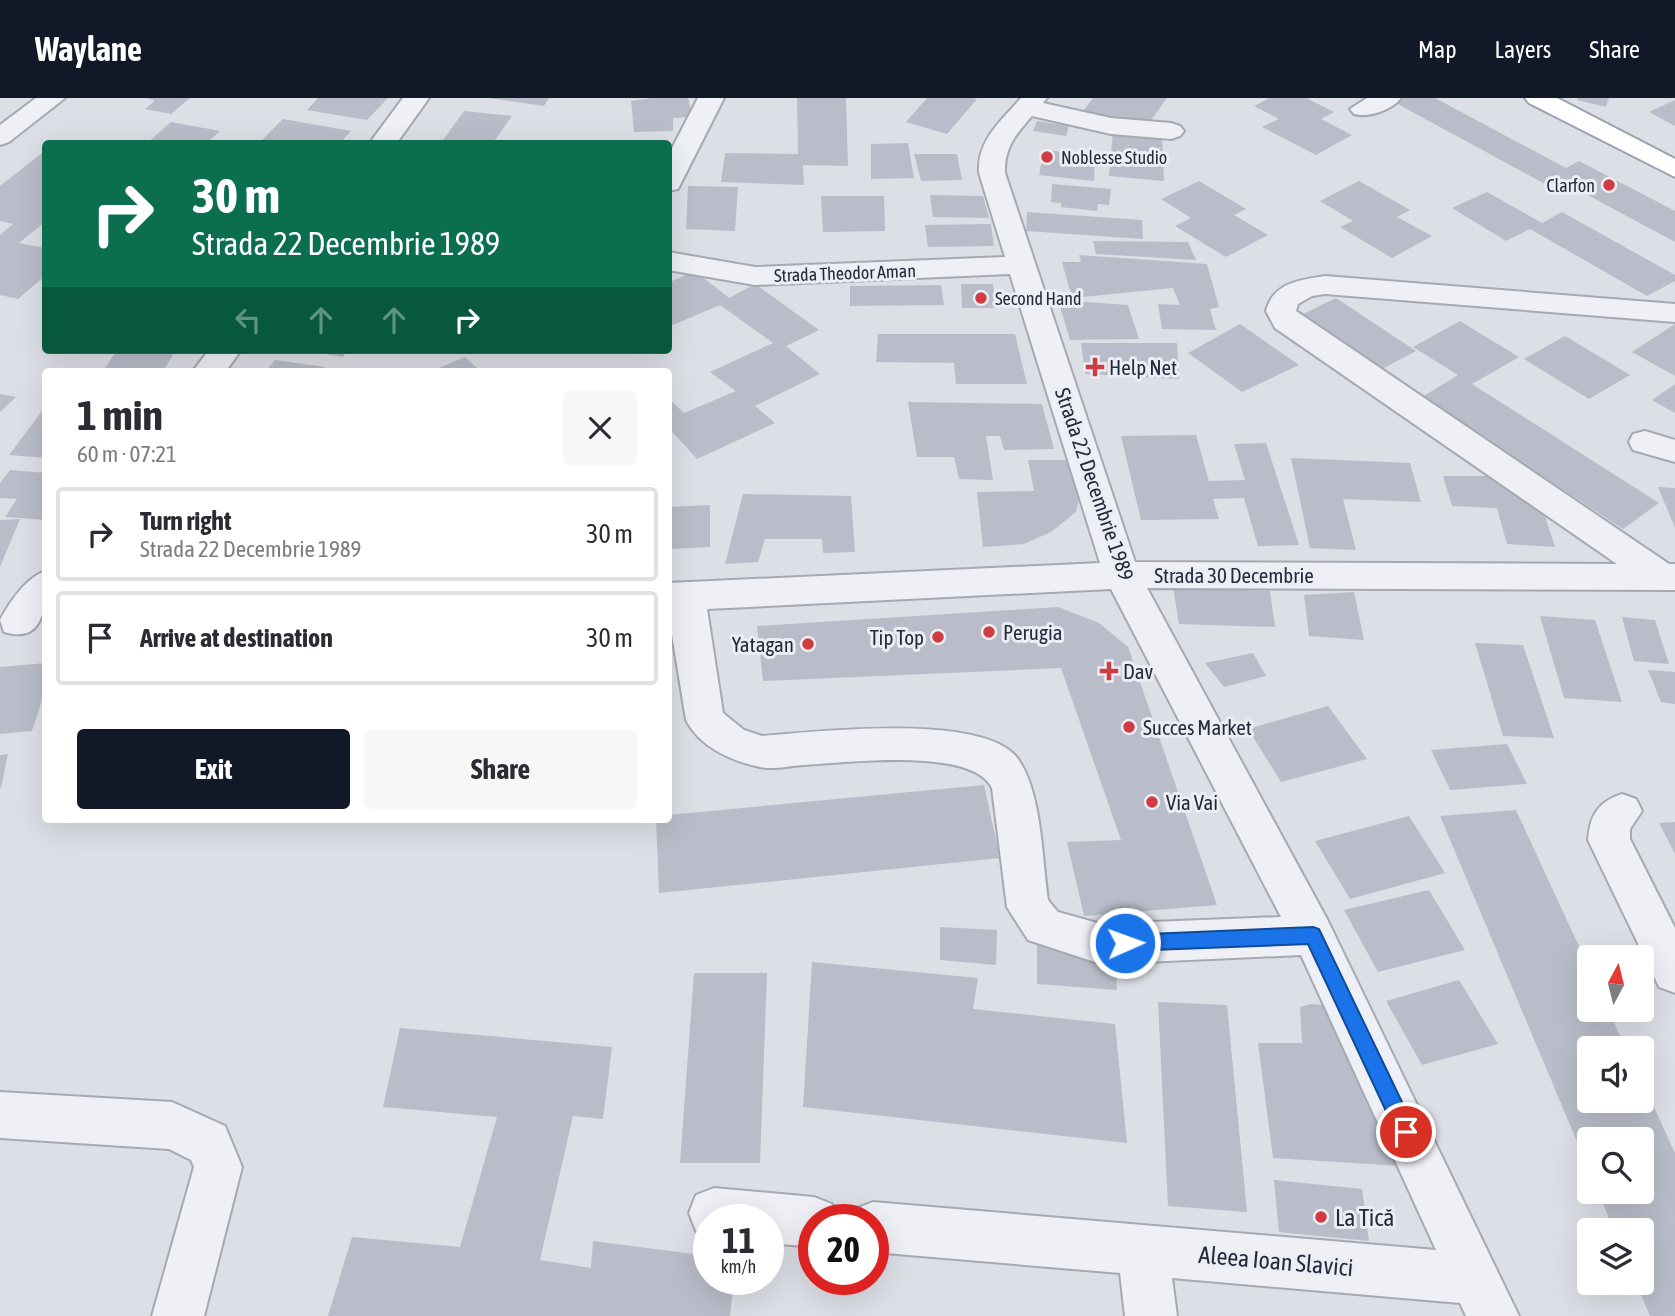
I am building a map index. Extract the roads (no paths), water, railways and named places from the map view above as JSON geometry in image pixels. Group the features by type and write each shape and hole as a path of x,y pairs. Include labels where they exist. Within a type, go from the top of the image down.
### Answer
{"main road":[{"path":"1538,98 1675,169"}],"street":[{"path":"0,137 52,98"},
{"path":"385,140 416,98"},
{"path":"672,175 711,98"},
{"path":"1363,109 1388,98"},
{"path":"1030,103 1111,126 1171,131"},
{"name":"Strada 22 Decembrie 1989","path":"1030,103 993,146 989,158 1122,575 1313,935 1484,1298"},
{"name":"Strada Theodor Aman","path":"672,262 755,276 1022,265"},
{"path":"1668,577 1286,321 1281,311 1284,299 1304,288 1325,285 1675,313"},
{"path":"211,368 223,354"},
{"name":"Strada 30 Decembrie","path":"678,596 1122,575 1668,577"},
{"path":"21,621 42,590"},
{"path":"678,596 705,720 730,741 762,752 884,744 952,748 981,754 1003,769 1012,788 1028,907 1044,926 1101,944 1313,935"},
{"path":"1622,811 1611,822 1609,839 1675,973"},
{"path":"0,1115 172,1126 208,1143 218,1167 178,1316"},
{"name":"Aleea Ioan Slavici","path":"889,1228 1143,1250 1484,1298"},
{"path":"1143,1250 1151,1316"}],"place":[{"name":"Noblesse Studio","path":"1047,157"},
{"name":"Clarfon","path":"1609,185"},
{"name":"Second Hand","path":"981,298"},
{"name":"Help Net","path":"1095,367"},
{"name":"Perugia","path":"989,632"},
{"name":"Tip Top","path":"938,637"},
{"name":"Yatagan","path":"808,644"},
{"name":"Dav","path":"1109,671"},
{"name":"Succes Market","path":"1129,727"},
{"name":"Via Vai","path":"1152,802"},
{"name":"La Tică","path":"1321,1217"}]}
